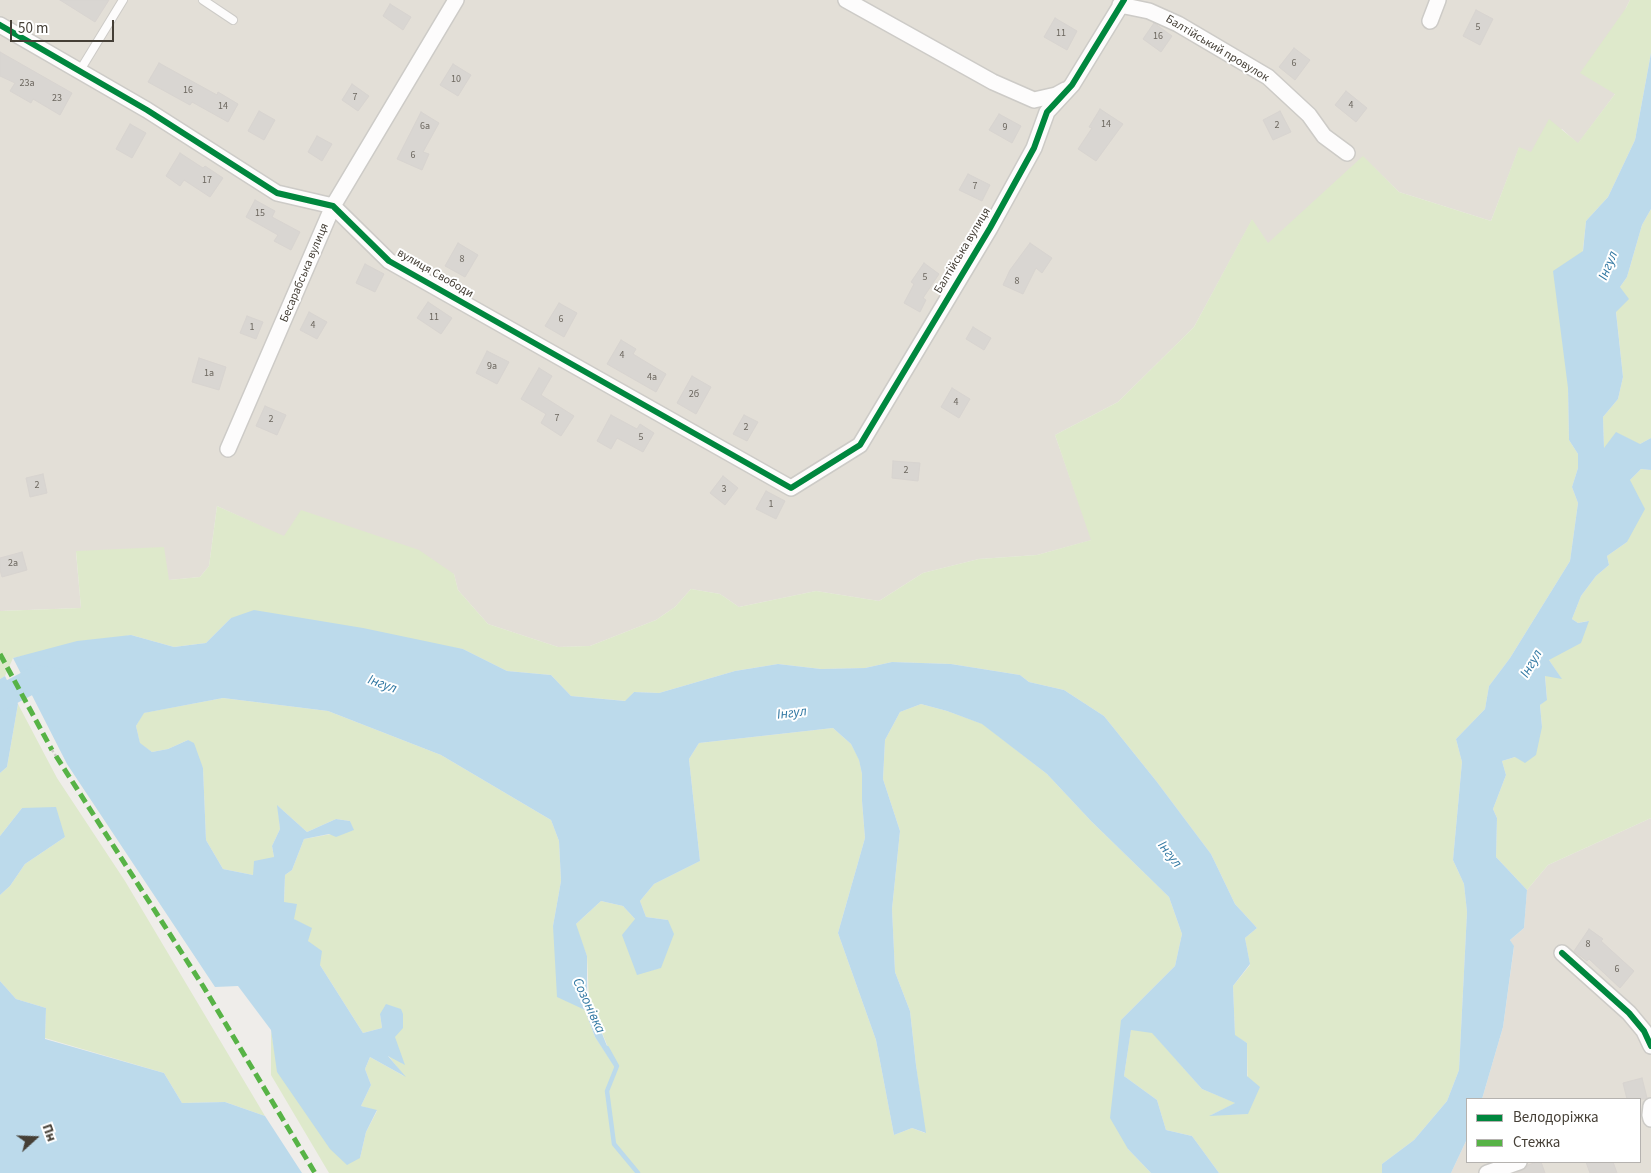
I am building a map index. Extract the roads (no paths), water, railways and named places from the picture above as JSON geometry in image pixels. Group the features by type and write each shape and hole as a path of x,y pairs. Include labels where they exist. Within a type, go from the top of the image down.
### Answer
{"street":[{"name":"Бесарабська вулиця","path":"228,449 333,206 456,0"},
{"path":"846,0 993,82 1034,100 1056,96 1072,85"},
{"path":"1430,21 1438,0"},
{"name":"Балтійська вулиця","path":"791,488 860,445 990,228 1034,148 1047,112 1072,85 1122,3"},
{"name":"Балтійський провулок","path":"1122,3 1149,11 1178,24 1268,77 1309,115 1324,136 1347,153"},
{"path":"0,25 147,110 277,193 333,206"},
{"name":"вулиця Свободи","path":"333,206 389,261 791,488"},
{"path":"1562,954 1629,1013 1644,1031 1651,1046"},
{"path":"1488,1173 1516,1163"}],"lane":[{"path":"79,72 123,0"},
{"path":"203,0 233,20"}],"water":[{"path":"1651,53 1651,209 1642,225 1627,277 1620,287 1629,299 1616,312 1623,377 1618,399 1603,417 1604,448 1616,432 1640,444 1651,438 1651,470 1641,469 1630,480 1645,509 1627,542 1607,556 1609,565 1596,576 1581,596 1572,619 1578,623 1589,621 1581,643 1549,660 1562,679 1545,676 1547,700 1540,705 1542,727 1536,755 1525,763 1515,757 1502,761 1506,775 1493,809 1497,818 1496,857 1527,890 1524,928 1510,940 1514,946 1503,1027 1482,1098 1466,1098 1466,1141 1451,1173 1382,1173 1382,1164 1414,1140 1447,1101 1459,1070 1467,912 1464,884 1453,860 1462,762 1456,739 1485,709 1489,686 1510,658 1570,561 1578,503 1572,487 1578,468 1578,454 1569,440 1568,388 1553,271 1583,251 1586,221 1608,197 1635,140"},
{"path":"254,610 363,628 463,649 507,671 551,675 571,696 625,701 634,692 659,693 735,671 778,664 821,669 865,668 892,662 951,664 1020,675 1029,682 1064,690 1104,716 1211,854 1235,904 1257,928 1245,938 1250,964 1233,986 1235,1035 1247,1043 1247,1076 1260,1087 1248,1114 1209,1116 1235,1103 1202,1089 1152,1033 1131,1030 1124,1076 1157,1100 1166,1130 1192,1136 1219,1173 1151,1173 1128,1149 1110,1118 1121,1020 1175,966 1182,934 1169,897 1091,821 1047,774 982,724 921,704 900,712 885,740 883,779 900,831 892,909 895,972 910,1011 926,1133 912,1128 894,1135 876,1040 838,933 865,838 862,774 859,760 851,744 833,728 699,743 689,759 700,861 654,884 640,901 646,917 668,920 674,934 661,968 637,975 622,935 635,919 623,906 601,901 576,924 587,956 587,996 617,1071 595,1037 585,1010 557,997 553,926 561,881 559,841 551,820 441,755 328,711 223,698 144,713 136,726 140,743 152,752 168,749 188,740 194,743 203,768 206,840 223,869 253,875 254,861 274,857 272,846 280,829 277,805 307,832 336,819 350,821 354,830 336,837 329,834 304,839 292,870 285,875 284,902 297,904 294,919 312,928 308,941 322,951 320,965 363,1033 382,1028 380,1014 386,1004 401,1009 403,1014 403,1028 395,1037 405,1065 388,1056 406,1077 370,1057 365,1069 371,1085 361,1106 377,1110 366,1132 360,1158 347,1165 330,1149 277,1072 271,1030 238,986 215,987 67,764 13,658 77,641 131,635 174,647 206,643 231,618"},
{"path":"5,676 18,704 7,767 0,773 0,679"},
{"path":"56,807 65,837 25,864 10,886 0,895 0,836 22,808"},
{"path":"0,981 16,999 46,1008 45,1039 164,1073 182,1103 225,1102 265,1116 302,1173 0,1173"}],"waterway":[{"name":"Інгул","path":"0,698 38,678 58,681"},
{"name":"Созонівка","path":"607,1048 617,1066 607,1091 614,1144 638,1173"}]}
